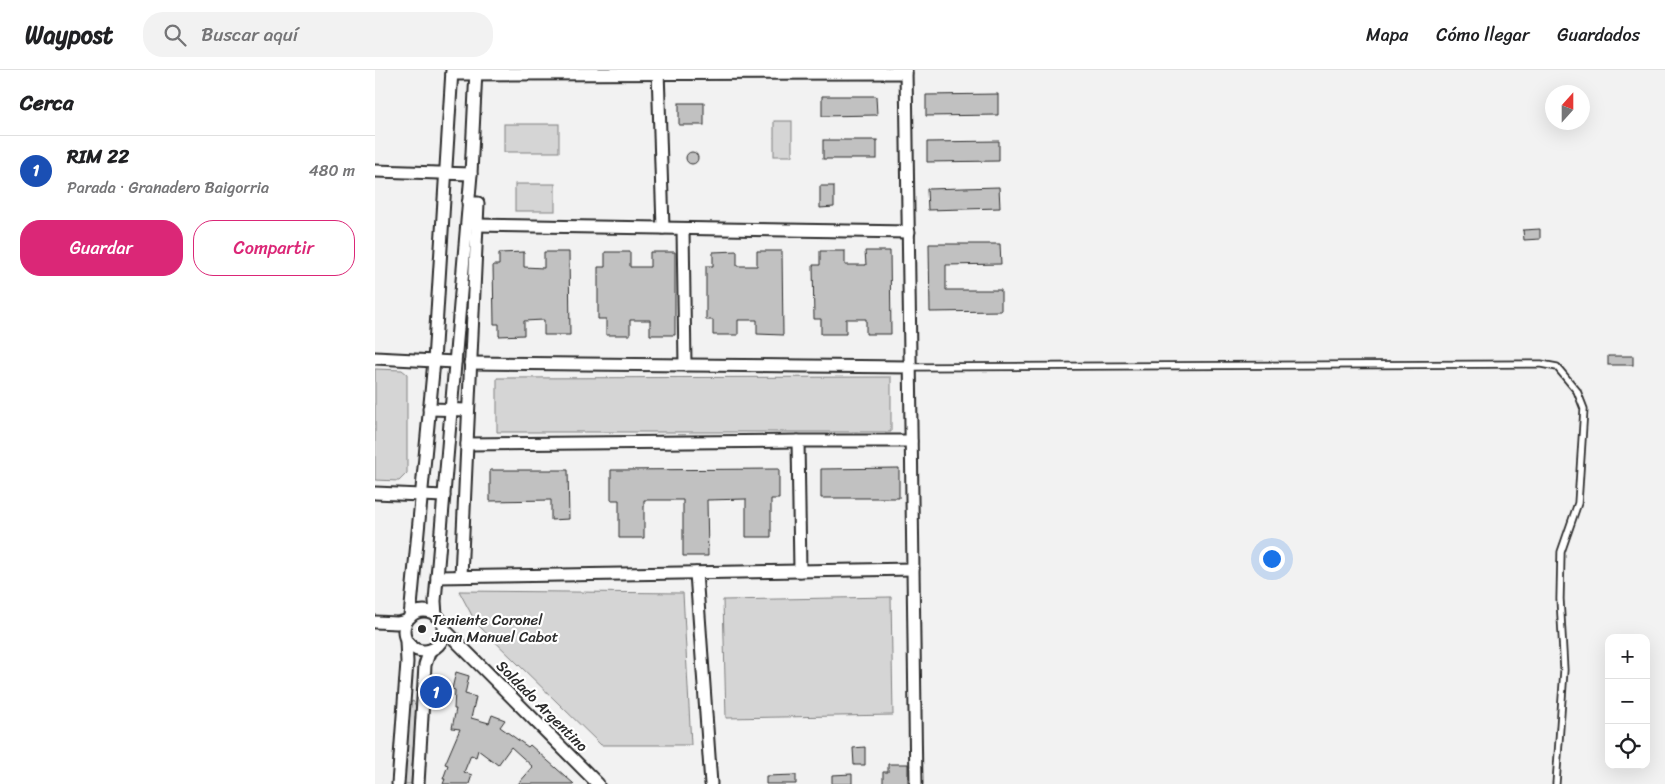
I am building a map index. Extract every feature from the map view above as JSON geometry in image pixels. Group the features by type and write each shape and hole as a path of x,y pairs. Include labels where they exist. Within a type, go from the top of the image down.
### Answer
{"street":[{"path":"398,784 407,662 404,634 408,619 422,495 434,361 452,72 906,72 916,784"},
{"path":"418,784 425,665 430,650 441,641 443,628 436,616 435,607 471,174 476,72"},
{"path":"658,72 663,228"},
{"path":"375,171 471,174"},
{"path":"461,576 478,204 468,203"},
{"path":"477,226 909,232"},
{"path":"683,229 685,365"},
{"path":"375,358 455,362"},
{"path":"470,363 910,367"},
{"path":"429,409 468,410"},
{"path":"798,441 801,571"},
{"path":"467,444 911,441"},
{"path":"375,494 444,496"},
{"path":"437,577 913,569"},
{"path":"696,573 711,784"},
{"path":"375,622 397,623 417,613 424,612 436,616"},
{"name":"Soldado Argentino","path":"443,628 598,784"},
{"path":"406,641 417,650 430,650"}],"lane":[{"path":"910,367 1541,364 1557,367 1577,391 1584,409 1578,503 1561,552 1560,599 1564,670 1556,784"}],"shaded area":[{"path":"774,121 792,121 792,156 774,156"},
{"path":"504,124 559,124 559,152 504,152"},
{"path":"515,184 555,184 555,211 515,211"},
{"path":"375,369 402,370 407,374 407,473 399,481 375,480"},
{"path":"891,377 891,432 497,432 497,378"},
{"path":"459,591 683,593 691,745 601,745 476,623"},
{"path":"891,597 893,715 726,718 723,600"},
{"path":"413,701 416,706 411,784 403,784 409,703"}],"building":[{"path":"998,94 998,115 926,116 926,95"},
{"path":"822,96 876,96 877,115 822,116"},
{"path":"679,103 704,103 704,125 679,125"},
{"path":"823,140 877,140 877,159 823,159"},
{"path":"999,141 999,161 927,162 927,142"},
{"path":"692,152 698,158 692,164 686,158"},
{"path":"820,186 834,186 834,207 820,208"},
{"path":"999,187 1000,208 928,210 927,189"},
{"path":"1540,229 1540,239 1524,240 1523,230"},
{"path":"929,244 1000,244 1001,264 946,265 946,290 1001,290 1001,311 930,312"},
{"path":"737,251 737,266 757,266 757,251 782,251 783,335 757,334 757,320 738,320 738,335 713,335 713,320 706,320 706,266 713,266 713,252"},
{"path":"820,251 845,251 845,265 866,265 865,251 890,251 891,334 866,334 866,319 846,319 846,334 821,334 821,319 814,319 813,265 820,265"},
{"path":"524,252 524,267 544,268 544,252 569,252 570,335 544,335 544,320 524,321 524,335 499,336 499,324 494,324 493,265 499,265 499,253"},
{"path":"605,252 630,252 630,267 650,267 650,252 675,252 675,335 650,335 650,320 630,320 630,335 606,335 606,319 598,319 598,267 605,267"},
{"path":"1608,356 1633,356 1633,365 1608,365"},
{"path":"899,468 899,498 821,498 821,469"},
{"path":"779,469 779,499 771,499 771,537 746,537 746,499 707,500 708,556 683,556 683,500 644,500 644,538 619,538 619,500 611,500 611,470"},
{"path":"490,470 568,470 569,519 551,520 551,500 490,501"},
{"path":"456,672 469,676 465,694 476,697 471,718 489,723 492,715 505,720 500,727 528,747 530,745 574,784 518,784 533,767 511,747 498,765 478,750 476,757 471,755 464,772 472,775 469,784 443,784 448,765 445,764 460,729 452,728 456,709 454,709 455,690 452,689"},
{"path":"865,747 865,765 854,765 853,748"},
{"path":"888,764 908,764 908,784 883,784 883,772 888,772"},
{"path":"852,774 852,784 832,784 832,775"},
{"path":"796,775 796,784 766,784 766,776"}],"place":[{"name":"Teniente Coronel Juan Manuel Cabot","path":"422,629"},
{"name":"RIM 22","path":"436,692"}]}
